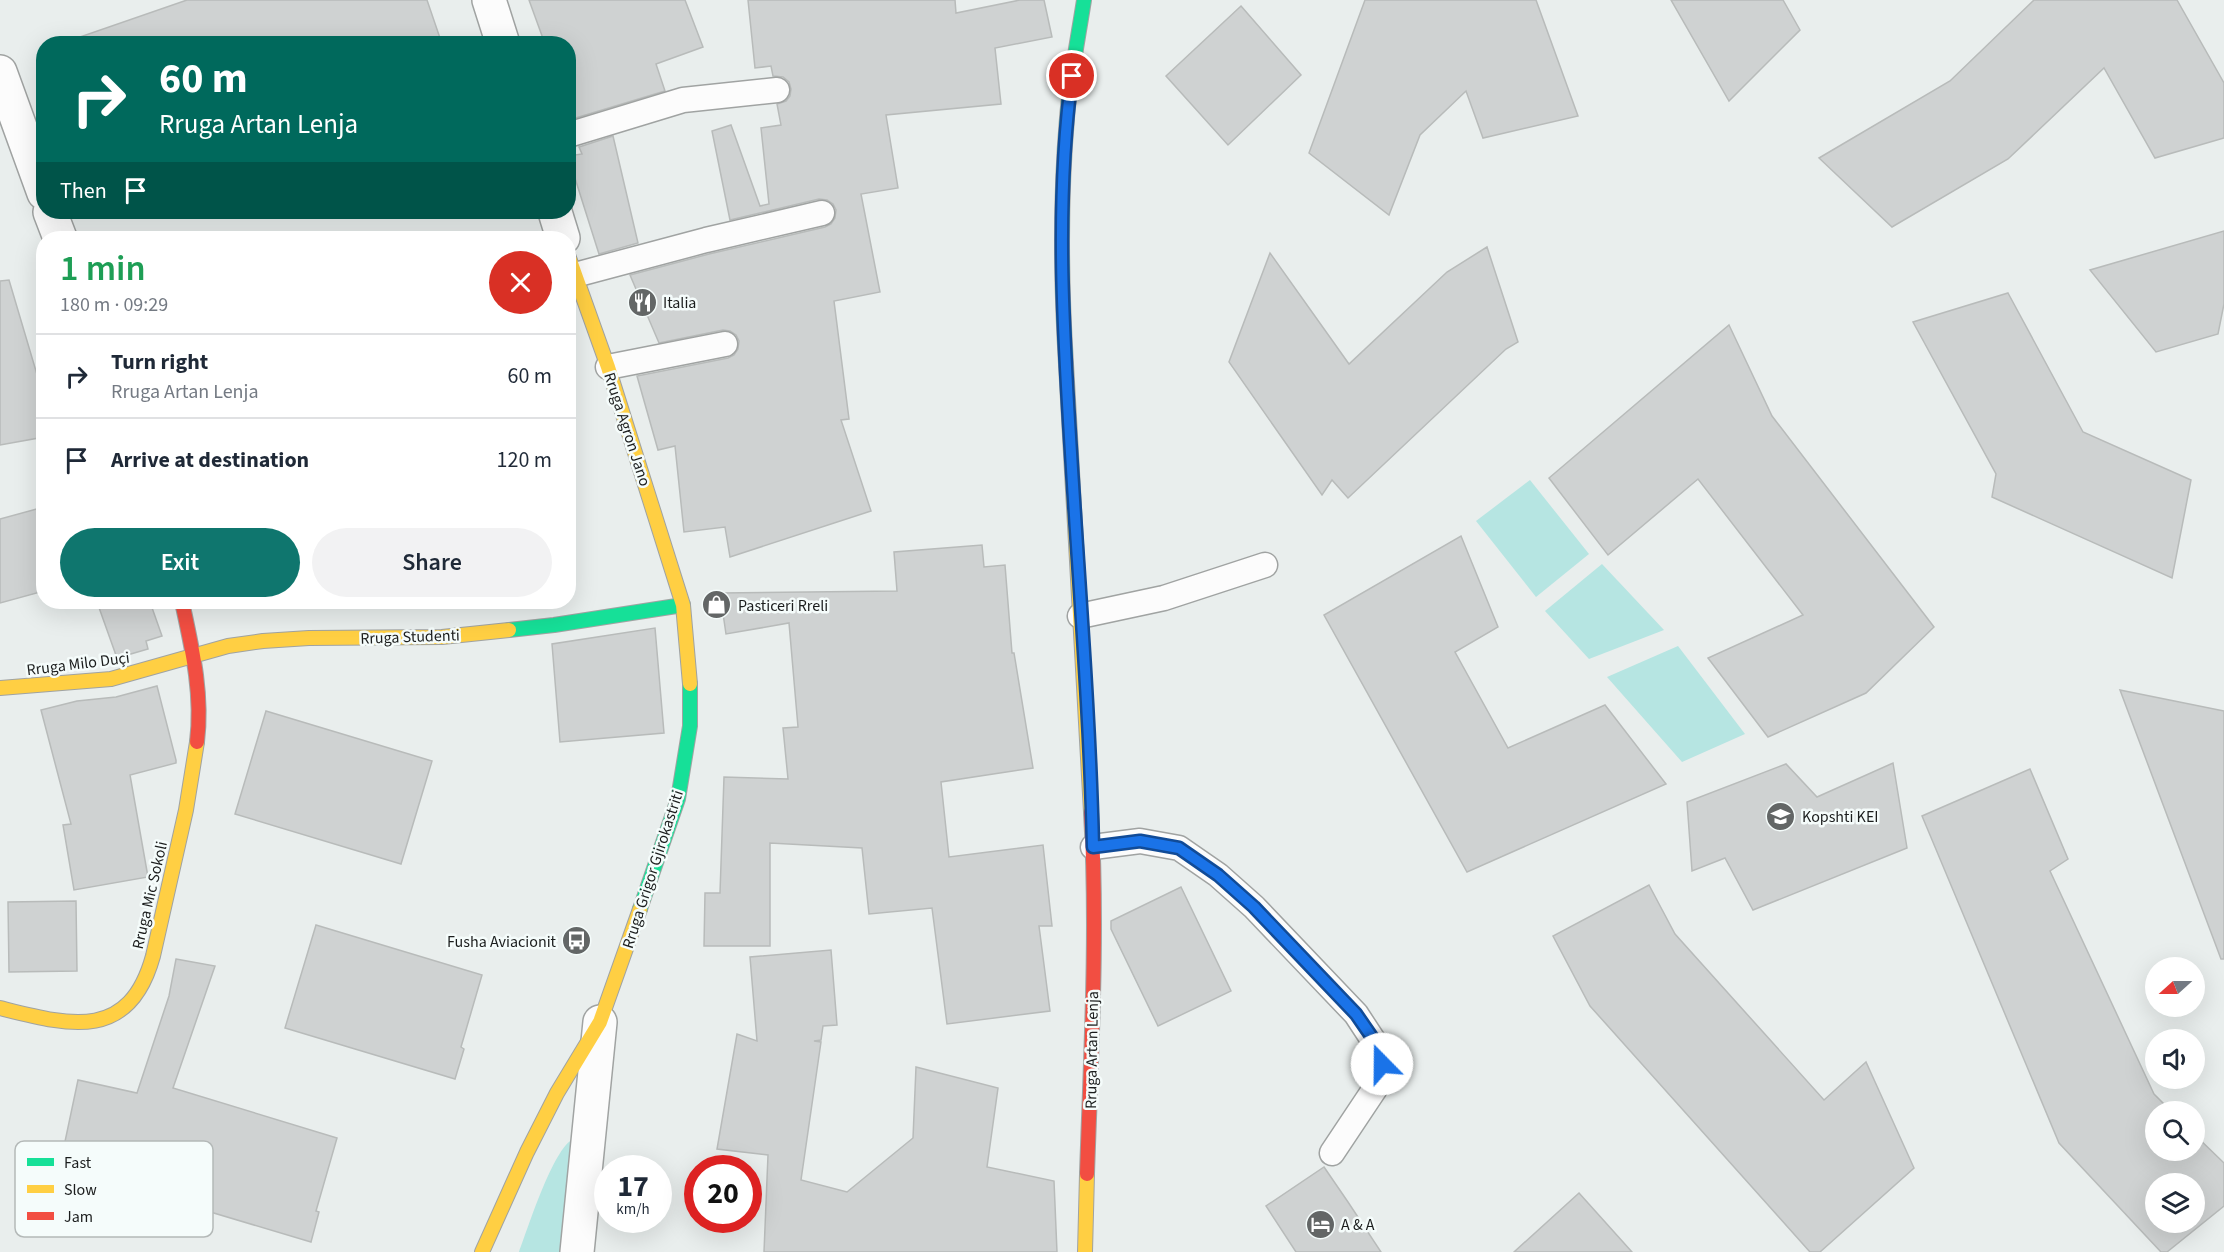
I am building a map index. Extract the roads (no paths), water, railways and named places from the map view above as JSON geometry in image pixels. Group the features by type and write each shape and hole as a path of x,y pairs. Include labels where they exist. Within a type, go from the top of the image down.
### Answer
{"street":[{"path":"489,0 500,36"},
{"name":"Rruga Artan Lenja","path":"1084,0 1067,117 1063,204 1063,315 1093,847 1092,1019 1085,1252"},
{"path":"0,72 36,171"},
{"name":"Rruga Agron Jano","path":"576,276 608,368 683,605"},
{"name":"Rruga Studenti","path":"194,656 228,646 263,641 309,638 442,637 554,625 683,605"},
{"name":"Rruga Grigor Gjirokastriti","path":"482,1252 527,1152 557,1093 600,1022 678,799 690,726 690,677 683,605"},
{"path":"184,609 194,656"},
{"name":"Rruga Milo Duçi","path":"0,688 111,679 194,656"},
{"name":"Rruga Mic Sokoli","path":"0,1008 59,1022 87,1023 108,1017 128,1004 143,983 156,941 189,795 196,751 198,687 194,656"},
{"name":"Rruga Grigor Gjirokastriti","path":"577,1252 600,1022"}],"lane":[{"path":"576,133 684,100 777,90"},
{"path":"576,264 706,240 822,213"},
{"path":"608,368 725,344"},
{"path":"1080,616 1164,598 1265,565"},
{"path":"1093,847 1140,841 1179,848 1218,875 1254,907 1356,1014 1376,1043 1382,1064 1378,1084 1332,1153"}],"place":[{"name":"Italia","path":"642,302"},
{"name":"Pasticeri Rreli","path":"717,605"},
{"name":"Kopshti KEI","path":"1781,816"},
{"name":"Fusha Aviacionit","path":"577,941"},
{"name":"A & A","path":"1320,1224"}]}
